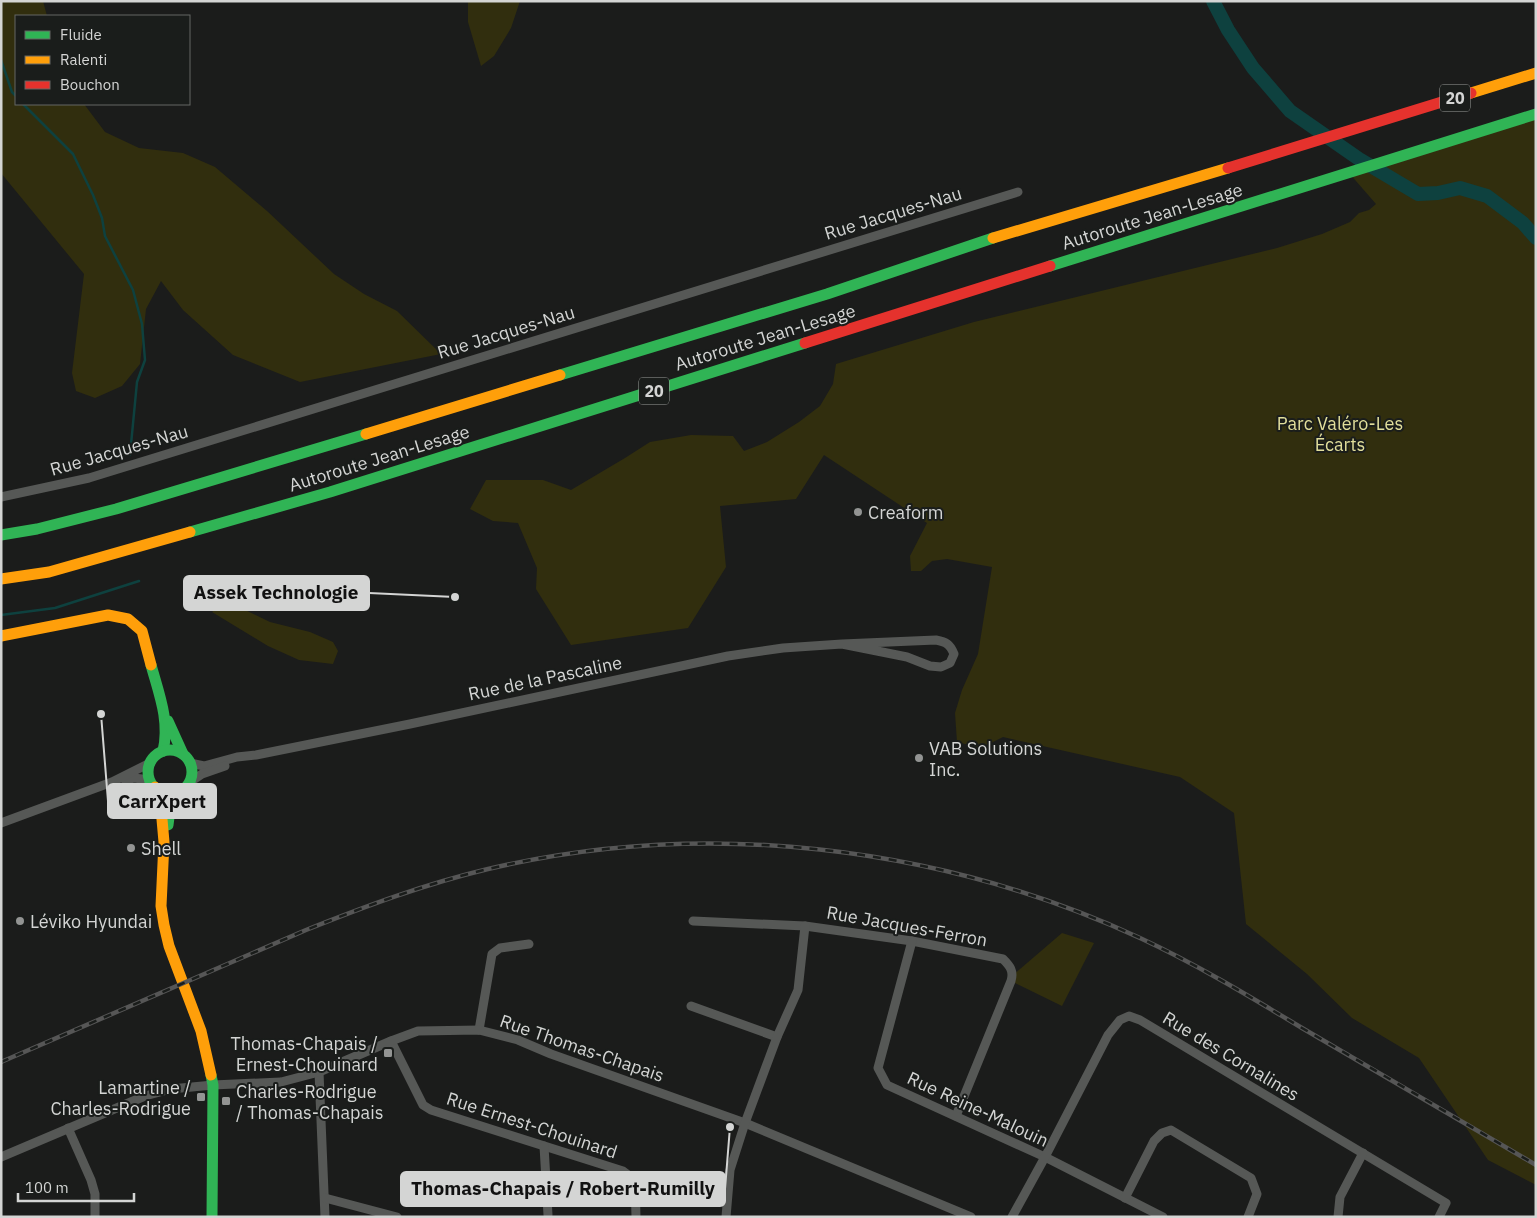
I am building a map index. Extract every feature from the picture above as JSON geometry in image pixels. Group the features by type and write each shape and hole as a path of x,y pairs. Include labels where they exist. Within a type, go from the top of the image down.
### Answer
{"main road":[{"name":"Autoroute Jean-Lesage","path":"1,535 37,529 116,509 827,294 983,241 1140,196 1536,73"},
{"name":"Autoroute Jean-Lesage","path":"1,579 49,572 330,492 1536,114"},
{"path":"1,636 108,615 128,619 142,631 165,717 166,738 163,751"},
{"path":"164,842 168,832 171,801 190,782 192,770 178,745 171,725 165,717"},
{"path":"186,759 175,750 163,751 156,755 150,763 148,773 161,808 164,842 161,906 164,925 169,946 201,1031 213,1085 212,1217"},
{"path":"152,784 166,794 179,792"}],"street":[{"name":"Rue Jacques-Nau","path":"1,497 98,475 1018,192"},
{"name":"Rue de la Pascaline","path":"186,759 204,766 237,757 256,755 728,656 783,648 842,644 936,640 950,646 954,654 950,663 941,667 930,666 907,657 842,644"},
{"name":"Rue de la Pascaline","path":"190,782 202,774 256,755"},
{"path":"1,823 112,782 150,763"},
{"path":"112,782 134,778 152,784"},
{"name":"Rue Jacques-Ferron","path":"693,922 806,926 912,941 1003,959 1010,967 1013,975 956,1116"},
{"path":"726,1217 730,1170 745,1123 777,1037 798,990 806,926"},
{"name":"Rue Reine-Malouin","path":"912,941 878,1068 887,1084 1045,1157 1163,1217"},
{"path":"480,1030 492,954 500,948 529,944"},
{"path":"692,1006 777,1037"},
{"name":"Rue des Cornalines","path":"1045,1157 1108,1036 1120,1020 1129,1016 1140,1020 1446,1203 1439,1217"},
{"name":"Rue Thomas-Chapais","path":"1,1157 145,1096 171,1089 281,1082 319,1072 418,1031 480,1030 518,1040 551,1054 745,1123 971,1217"},
{"name":"Rue Ernest-Chouinard","path":"391,1041 423,1105 431,1110 623,1171 635,1180 636,1217"},
{"path":"319,1072 325,1217"},
{"path":"68,1128 91,1180 95,1194 95,1217"},
{"path":"1125,1198 1154,1141 1162,1132 1171,1130 1251,1178 1257,1194 1248,1217"},
{"path":"544,1146 548,1215"},
{"path":"1338,1217 1340,1197 1363,1154"},
{"path":"1012,1217 1045,1157"},
{"path":"325,1198 397,1217"}],"green space":[{"path":"1,1 43,1 47,15 15,15 15,105 85,105 105,132 139,148 183,153 215,167 267,211 334,274 364,294 397,311 441,354 300,382 233,355 183,310 161,281 146,309 140,364 122,386 95,398 76,391 72,373 84,274 1,173"},
{"path":"468,1 520,1 511,28 494,56 481,66 468,22"},
{"name":"Parc Valéro-Les Écarts","path":"1536,114 1536,1185 1488,1160 1419,1058 1352,1018 1307,974 1246,924 1234,813 1180,777 1003,737 981,748 957,742 955,713 962,690 978,654 992,567 947,559 932,561 921,571 911,571 910,556 927,523 824,455 796,499 720,506 726,567 688,628 571,645 536,589 537,568 518,523 493,521 470,509 486,480 543,480 571,490 650,442 691,435 733,436 744,451 767,442 820,406 833,384 836,364 974,322 1277,248 1322,234 1350,222 1359,213 1369,210 1376,204 1349,173"},
{"path":"223,602 241,608 270,622 310,632 333,642 338,651 333,664 299,660 268,646 212,612"},
{"path":"1062,933 1094,943 1062,1006 1011,981 1013,975"}],"waterway":[{"path":"1213,1 1228,30 1253,68 1290,111 1359,159 1418,194 1438,193 1460,188 1487,196 1523,223 1536,238"},
{"path":"1,60 12,92 15,95"},
{"path":"24,105 73,154 102,218 105,236 133,290 142,324 145,360 137,382 130,455"},
{"path":"1,615 55,608 139,581"}],"railway":[{"path":"1,1062 306,930 373,904 441,881 488,869 570,854 653,845 736,844 820,849 902,862 984,881 1063,906 1140,938 1202,969 1536,1165"}],"traffic: fast":[{"path":"1050,266 1536,114"},
{"path":"560,375 827,294 993,238"},
{"path":"190,532 330,492 805,343"},
{"path":"1,535 37,529 116,509 366,434"},
{"path":"151,665 164,718 165,740 163,751"},
{"path":"168,721 183,754"},
{"path":"170,750 182,754 188,760 192,772 188,784 182,790 170,794 158,790 152,784 148,772 152,760 158,754 170,750"},
{"path":"168,825 171,801 179,792"},
{"path":"211,1075 213,1085 212,1217"}],"traffic: slow":[{"path":"1471,93 1536,73"},
{"path":"993,238 1228,168"},
{"path":"366,434 560,375"},
{"path":"1,579 49,572 190,532"},
{"path":"1,636 108,615 128,619 142,631 151,665"},
{"path":"155,787 161,808 164,842 161,906 164,925 169,946 201,1031 211,1075"}],"traffic: jam":[{"path":"1228,168 1471,93"},
{"path":"805,343 1050,266"}],"place":[{"name":"Creaform","path":"858,512"},
{"name":"Assek Technologie","path":"455,597"},
{"name":"CarrXpert","path":"101,714"},
{"name":"VAB Solutions Inc.","path":"919,758"},
{"name":"Shell","path":"131,848"},
{"name":"Léviko Hyundai","path":"20,921"},
{"name":"Thomas-Chapais / Ernest-Chouinard","path":"388,1053"},
{"name":"Lamartine / Charles-Rodrigue","path":"201,1097"},
{"name":"Charles-Rodrigue / Thomas-Chapais","path":"226,1101"},
{"name":"Thomas-Chapais / Robert-Rumilly","path":"730,1127"}]}
